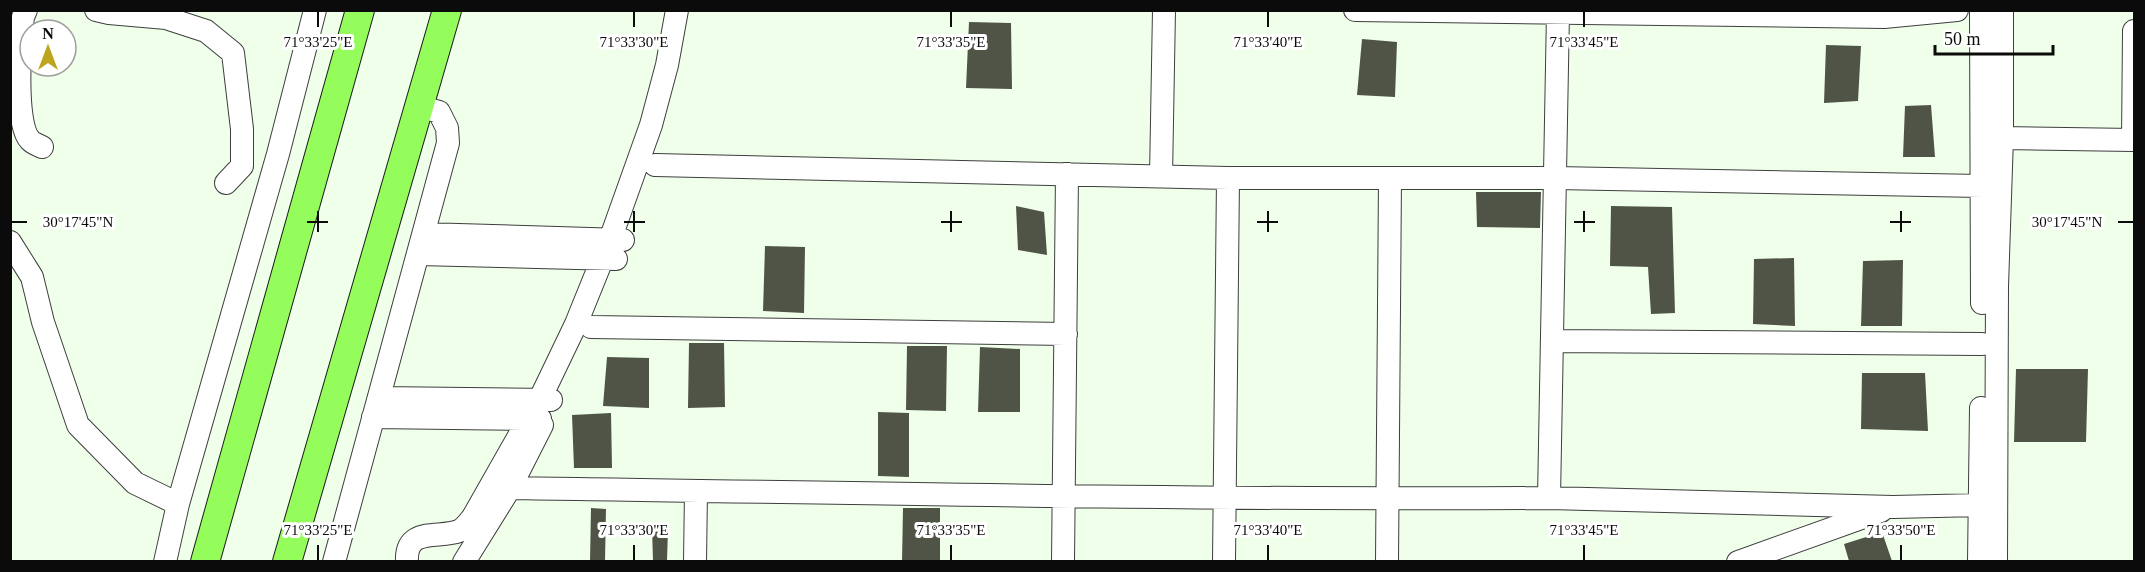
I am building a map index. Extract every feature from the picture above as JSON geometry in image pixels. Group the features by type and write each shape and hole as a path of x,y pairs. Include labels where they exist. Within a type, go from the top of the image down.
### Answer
{"main road":[{"path":"205,561 360,10"},
{"path":"287,561 419,106 451,13"}],"street":[{"path":"26,10 22,17 18,65 22,124 29,140 42,147"},
{"path":"96,10 109,14 166,18 206,30 233,53 242,129 243,166 226,183"},
{"path":"165,561 178,504 278,154 315,10"},
{"path":"407,561 409,547 416,539 436,533 459,531 466,526 542,409 591,327 651,125 667,65 677,10"},
{"path":"464,561 510,488 576,324 655,165 677,82 691,10"},
{"path":"1161,176 1164,10"},
{"path":"1355,10 1884,17 1957,10"},
{"path":"1979,561 1982,344 1981,10"},
{"path":"1996,561 1997,286 2002,138 2002,10"},
{"path":"1549,498 1558,12"},
{"path":"2002,138 2134,140 2134,31"},
{"path":"334,561 448,143 447,128 439,112 419,106"},
{"path":"655,165 1227,178 1556,178 1981,186"},
{"path":"1063,561 1068,174"},
{"path":"1224,561 1227,178"},
{"path":"1387,561 1390,179"},
{"path":"10,242 32,277 43,322 78,425 135,483 178,504"},
{"path":"421,244 614,249"},
{"path":"591,327 1066,334"},
{"path":"1552,341 1982,344"},
{"path":"376,408 542,409"},
{"path":"510,488 1065,496 1549,498 1893,507 1980,505"},
{"path":"695,561 696,491"},
{"path":"1738,561 1893,507"}],"building":[{"path":"969,22 1011,23 1012,89 966,88"},
{"path":"1362,39 1397,42 1395,97 1357,95"},
{"path":"1826,45 1861,46 1858,101 1824,103"},
{"path":"1931,105 1935,157 1903,157 1905,106"},
{"path":"1476,192 1541,192 1540,228 1477,227"},
{"path":"1016,206 1044,212 1047,255 1018,250"},
{"path":"1611,206 1672,207 1675,313 1651,314 1648,267 1610,266"},
{"path":"765,246 805,247 804,313 763,311"},
{"path":"1794,258 1795,326 1753,324 1754,259"},
{"path":"1903,260 1902,326 1861,326 1863,261"},
{"path":"689,343 724,343 725,407 688,408"},
{"path":"907,346 947,346 946,411 906,410"},
{"path":"980,347 1020,349 1020,412 978,412"},
{"path":"607,357 649,358 649,408 603,406"},
{"path":"2016,369 2088,369 2086,442 2014,442"},
{"path":"1862,373 1925,373 1928,431 1861,429"},
{"path":"878,412 909,413 909,477 878,476"},
{"path":"611,413 612,468 574,468 572,415"},
{"path":"591,508 606,509 605,561 590,561"},
{"path":"903,508 940,508 940,561 902,561"},
{"path":"652,527 668,529 667,561 653,561"},
{"path":"1882,532 1892,561 1849,561 1844,544"}]}
